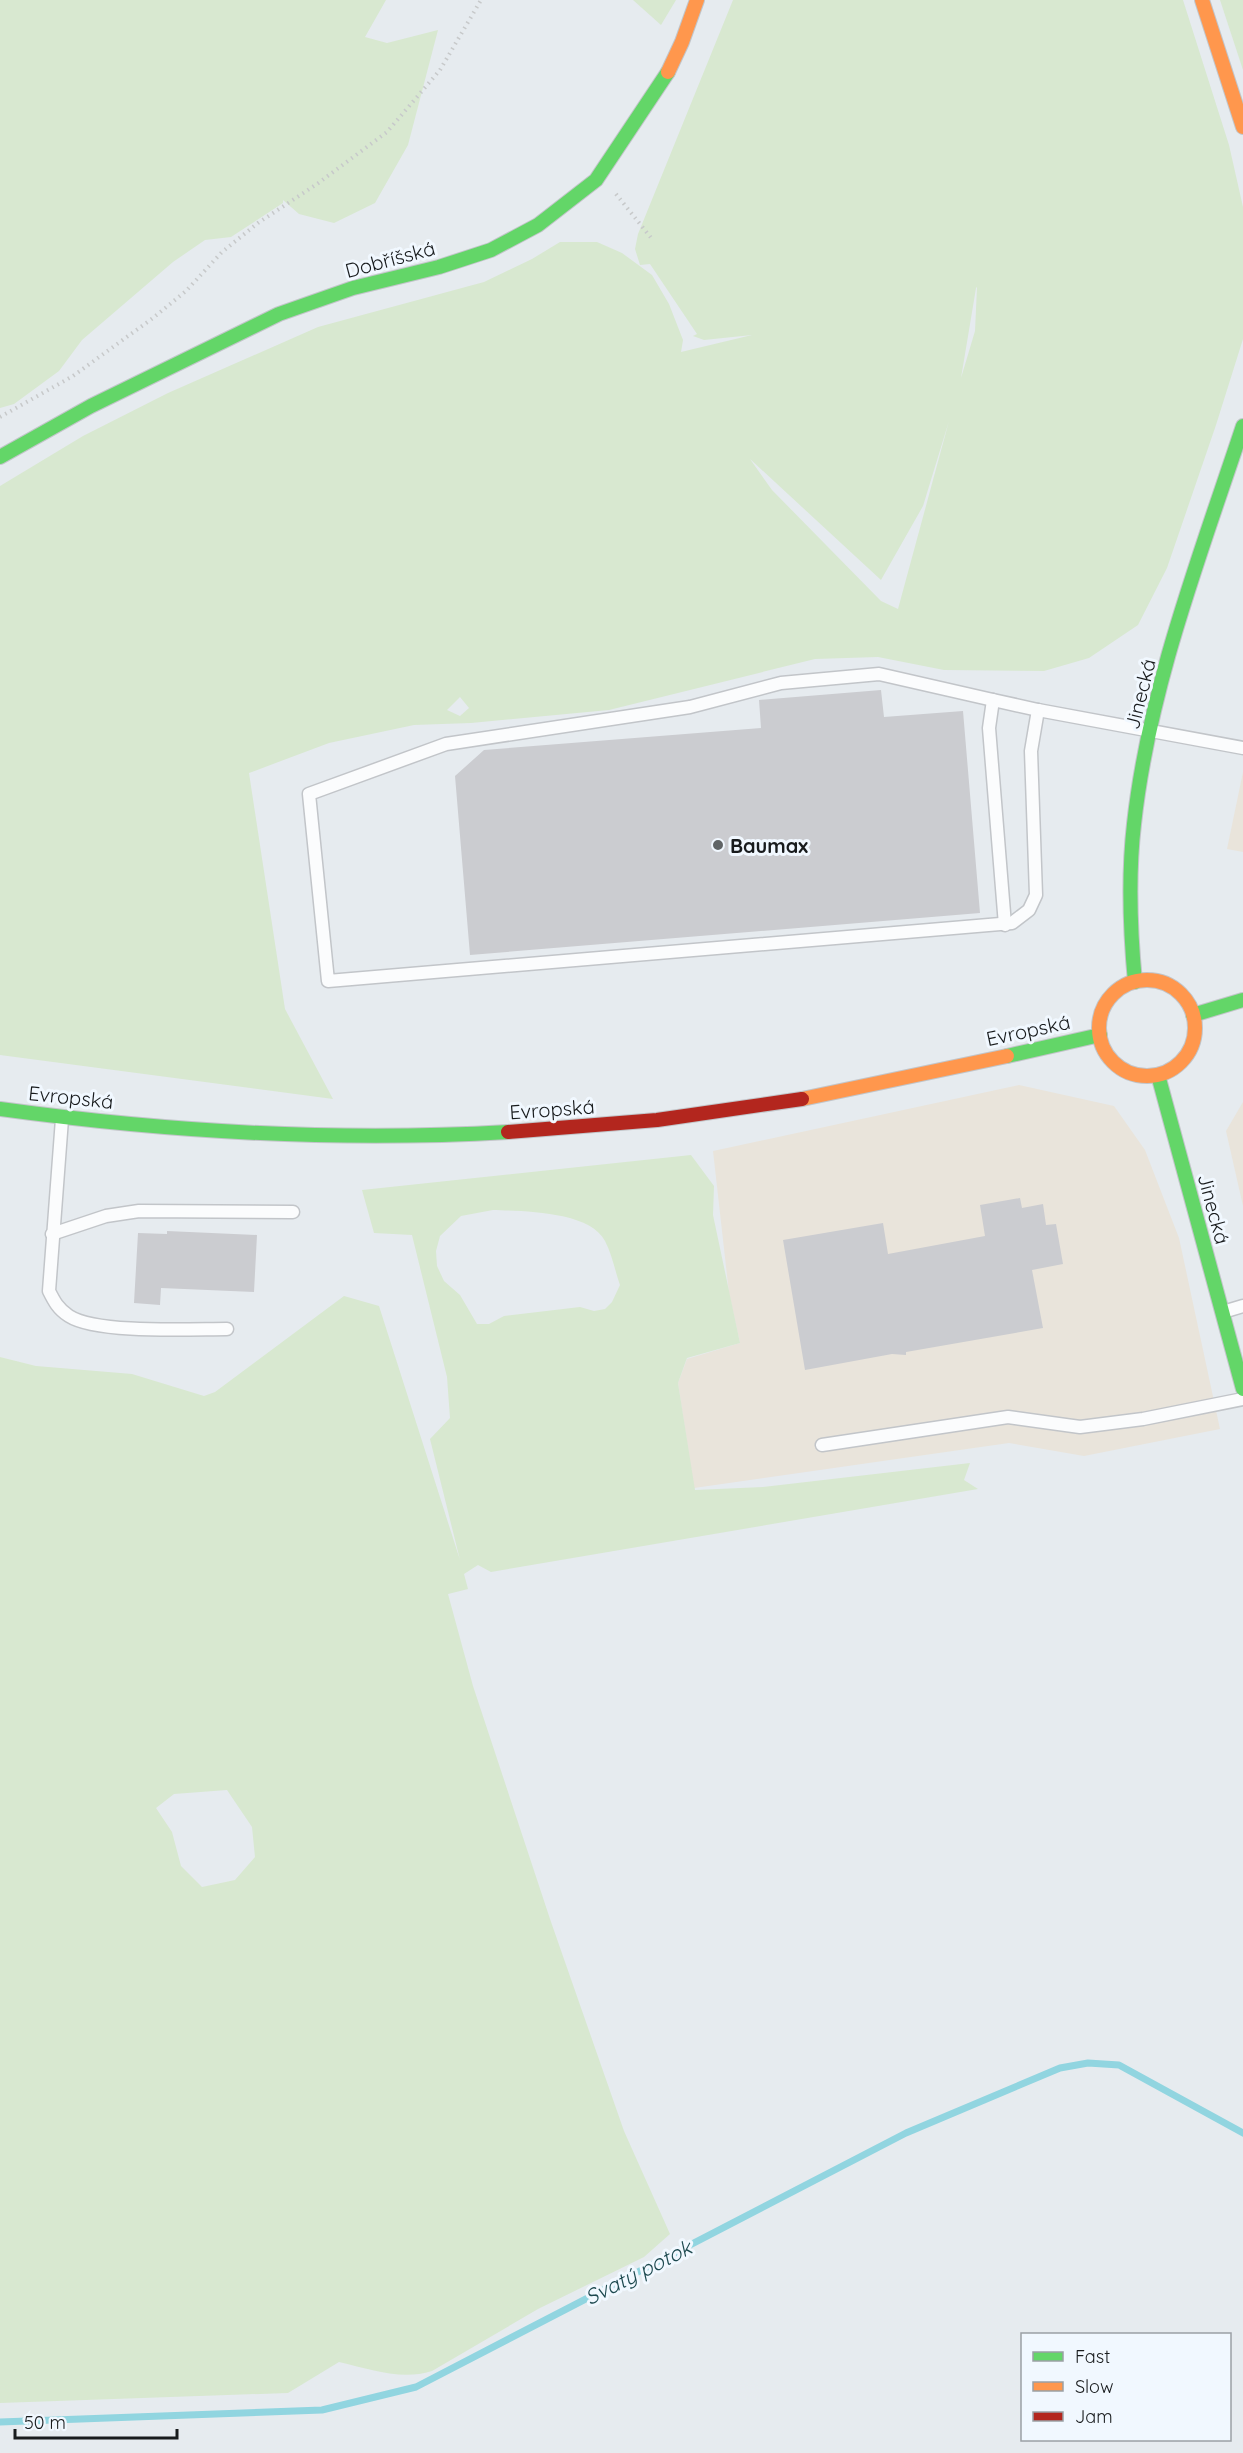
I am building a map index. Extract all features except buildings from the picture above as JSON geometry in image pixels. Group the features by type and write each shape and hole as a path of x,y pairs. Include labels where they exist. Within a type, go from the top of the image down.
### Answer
{"main road":[{"name":"Dobříšská","path":"0,457 91,406 279,314 353,288 439,267 491,250 538,225 596,180 664,80 698,0"},
{"path":"1202,0 1243,127"},
{"name":"Jinecká","path":"1135,982 1130,898 1132,847 1137,801 1150,731 1169,654 1243,426"},
{"path":"1135,982 1146,980 1166,984 1183,996 1193,1015 1195,1026 1191,1047 1178,1065 1158,1075"},
{"name":"Evropská","path":"1135,982 1124,986 1107,1002 1099,1023 1100,1035 1108,1056 1115,1064 1136,1075 1158,1075"},
{"path":"1193,1015 1243,1000"},
{"name":"Evropská","path":"0,1109 62,1118 259,1134 348,1137 592,1127 703,1114 806,1098 1100,1035"},
{"name":"Jinecká","path":"1158,1075 1243,1389"}],"lane":[{"path":"1038,710 1031,751 1035,894 1029,910 1023,916 1005,925 328,981 309,794 446,744 690,706 781,683 879,674 1038,710 1243,748"},
{"path":"993,700 989,728 1005,925"},
{"path":"62,1118 49,1291 55,1305 70,1317 114,1328 227,1329"},
{"path":"52,1234 106,1216 139,1211 293,1212"},
{"path":"1222,1313 1243,1306"},
{"path":"822,1445 1008,1417 1080,1427 1143,1419 1243,1399"}],"path":[{"path":"0,417 73,375 153,318 186,291 222,252 387,132 440,70 481,0"},
{"path":"596,180 621,198 652,239"}],"shaded area":[{"path":"1243,772 1243,852 1227,849"},
{"path":"1019,1085 1114,1106 1145,1150 1179,1238 1220,1429 1084,1456 1009,1443 694,1488 678,1383 687,1359 740,1343 729,1293 713,1151"},
{"path":"1243,1102 1243,1206 1226,1131"}],"green space":[{"path":"0,0 386,0 365,37 387,43 438,30 408,145 375,203 334,223 299,214 283,200 283,203 231,237 205,240 173,262 82,340 59,371 14,404 0,408"},
{"path":"633,0 676,0 661,25"},
{"path":"733,0 1183,0 1229,145 1243,207 1243,339 1167,568 1138,625 1089,658 1044,671 944,670 878,657 815,659 609,710 471,723 414,725 329,743 249,773 285,1009 333,1099 0,1055 0,486 83,436 168,393 318,327 484,282 532,259 560,242 597,242 622,253 652,275 669,304 683,340 681,352 752,335 704,340 693,336 697,334 650,264 640,265 635,249 638,234","holes":["976,288 975,331 961,378","949,421 898,609 881,601 772,490 750,459 881,580 923,506","460,697 469,708 460,716 447,710"]},
{"path":"1220,0 1243,0 1243,70"},
{"path":"691,1155 714,1186 713,1215 740,1343 687,1358 678,1383 695,1490 763,1487 970,1463 964,1480 978,1489 491,1572 478,1565 464,1574 468,1589 448,1594 473,1686 550,1919 624,2131 670,2234 644,2257 538,2309 432,2371 409,2375 397,2374 339,2362 288,2393 0,2403 0,1357 36,1366 132,1374 204,1396 215,1392 344,1296 379,1306 460,1560 430,1439 450,1418 447,1377 412,1235 374,1233 362,1190","holes":["493,1210 537,1212 571,1218 597,1231 605,1241 612,1257 620,1285 612,1302 605,1309 594,1311 580,1307 504,1316 489,1324 477,1324 460,1295 444,1281 437,1266 436,1251 440,1236 461,1216","227,1790 252,1827 255,1857 235,1880 202,1887 181,1866 172,1832 156,1808 174,1794"]}],"waterway":[{"name":"Svatý potok","path":"0,2422 322,2410 416,2387 906,2133 1060,2068 1088,2063 1119,2065 1243,2133"}],"traffic: fast":[{"path":"0,457 91,406 279,314 353,288 439,267 491,250 538,225 596,180 668,72"},
{"path":"1135,982 1130,883 1134,824 1141,773 1151,722 1178,622 1243,426"},
{"path":"1193,1015 1243,1000"},
{"path":"1007,1056 1100,1035"},
{"path":"1158,1075 1243,1389"},
{"path":"0,1109 126,1124 253,1133 381,1136 508,1132"}],"traffic: slow":[{"path":"668,72 697,0"},
{"path":"1202,0 1243,127"},
{"path":"1147,980 1165,984 1181,994 1191,1010 1195,1028 1191,1046 1181,1062 1165,1072 1147,1076 1129,1072 1113,1062 1103,1046 1099,1028 1103,1010 1113,994 1129,984 1147,980"},
{"path":"802,1099 1007,1056"}],"traffic: jam":[{"path":"508,1132 657,1120 802,1099"}],"place":[{"name":"Baumax","path":"718,845"}]}
